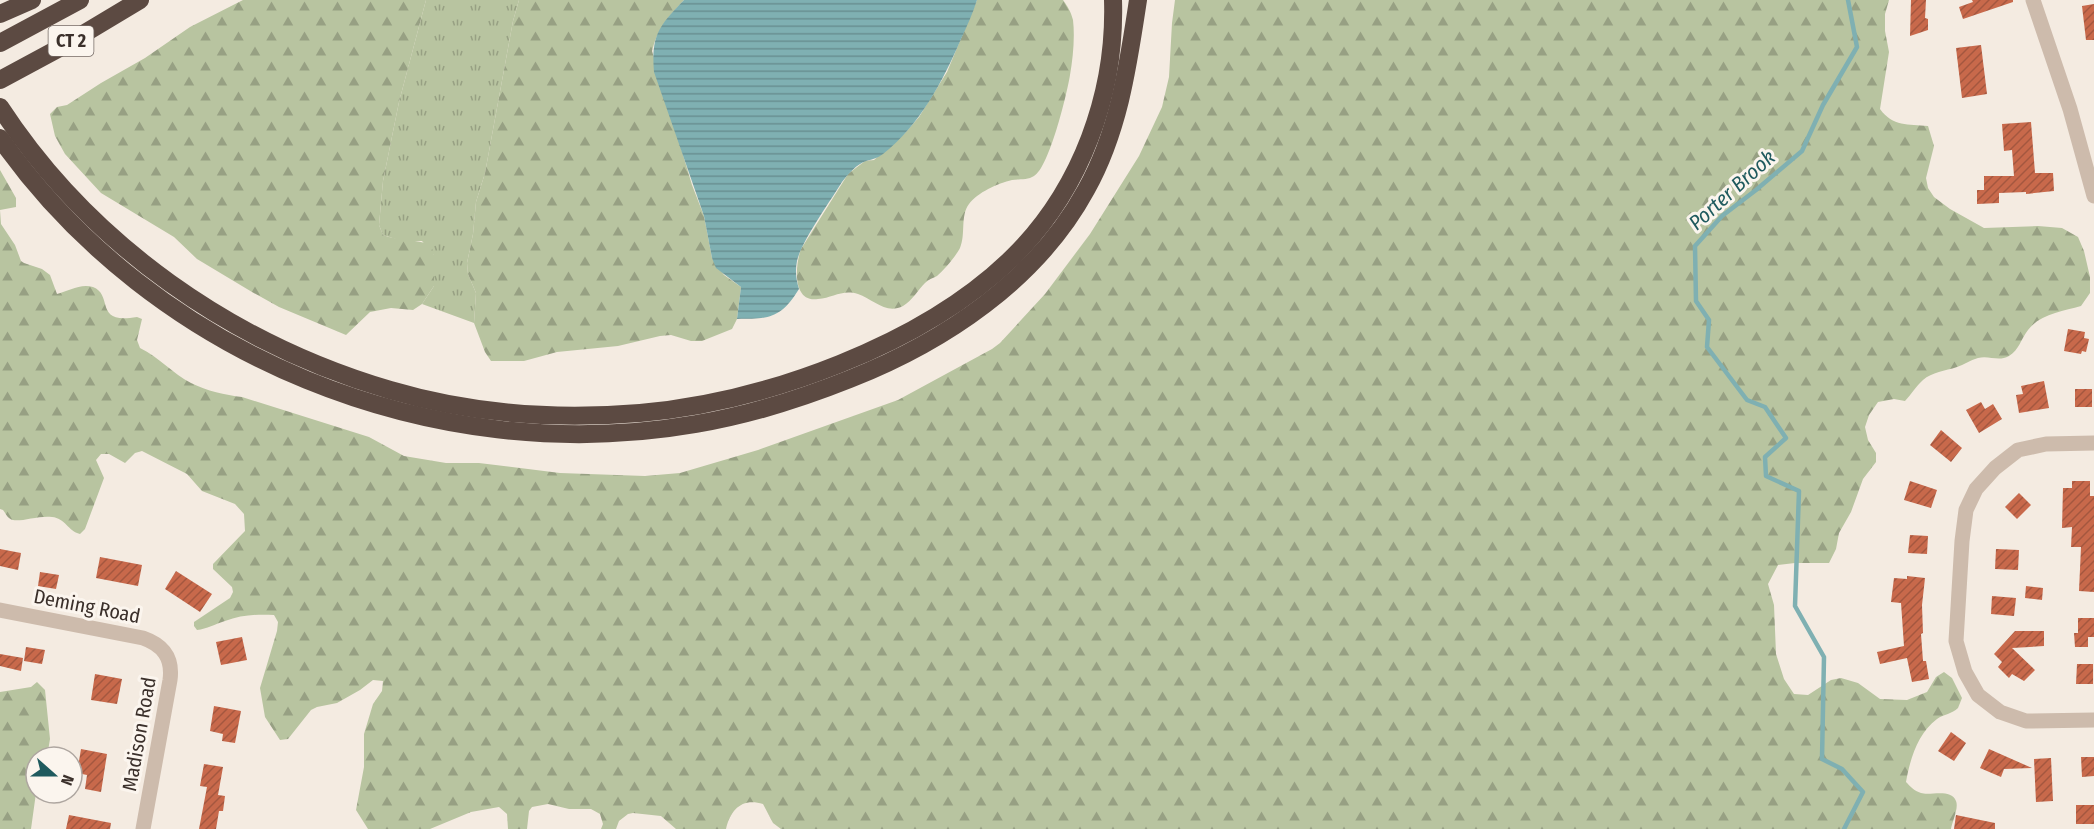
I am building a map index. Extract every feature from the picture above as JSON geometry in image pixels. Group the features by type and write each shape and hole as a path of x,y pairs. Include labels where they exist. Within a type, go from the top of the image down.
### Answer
{"highway":[{"path":"0,14 32,0"},
{"name":"CT 2","path":"0,43 80,0"},
{"name":"CT 2","path":"0,80 57,50 140,0"},
{"path":"0,138 23,154 151,269 189,297 239,327 310,362 389,390 479,410 579,416 672,409 753,393 844,362 932,317 1001,268 1037,229 1057,203 1087,144 1100,109 1111,58 1113,0"},
{"path":"0,107 49,199 75,226 115,263 155,295 233,345 277,368 311,382 404,413 460,424 549,433 601,433 692,425 786,402 883,365 949,328 995,296 1018,276 1048,245 1066,222 1085,192 1104,153 1121,100 1137,0"}],"street":[{"path":"2032,0 2070,109 2094,196"},
{"path":"2094,443 2046,444 2018,450 1995,468 1976,489 1966,510 1962,540 1956,641 1965,672 1978,695 2000,712 2026,721 2094,720"},
{"name":"Deming Road","path":"0,610 137,636 150,640 163,649"},
{"name":"Madison Road","path":"143,829 171,671 168,655 163,649"}],"green space":[{"path":"243,0 426,0 399,102 383,181 379,225 383,235 431,245 434,255 434,286 422,304 413,310 391,308 370,312 346,335 279,307 197,259 174,237 101,193 65,154 55,136 50,114 57,107 67,105 145,58 190,27"},
{"path":"426,0 519,0 513,21 485,173 476,202 467,263 468,274 476,293 474,323 422,304 434,286 434,255 422,241 402,241 383,235 379,225 383,181 399,102"},
{"path":"519,0 684,0 660,29 652,51 692,185 704,216 712,258 724,275 741,287 737,319 732,329 702,341 691,341 671,335 660,336 618,346 557,352 524,361 491,361 485,352 474,323 476,293 468,274 467,263 476,202 485,173 513,21"},
{"path":"977,0 1063,0 1068,7 1073,20 1072,62 1061,113 1046,160 1034,176 994,186 982,192 969,204 966,209 960,248 950,263 937,276 926,282 903,306 891,309 852,293 810,299 804,295 798,282 797,264 801,249 848,174 865,161 874,160 906,132 919,117 947,72"},
{"path":"1175,0 1889,0 1885,14 1885,31 1889,52 1880,109 1896,122 1928,126 1934,146 1926,178 1928,188 1934,197 1984,228 2038,226 2062,228 2078,237 2090,277 2090,293 2081,306 2039,320 2009,356 1982,357 1935,373 1918,385 1905,401 1894,399 1878,402 1869,415 1865,427 1868,440 1876,453 1876,462 1863,479 1851,512 1839,533 1836,549 1829,563 1778,565 1768,584 1774,605 1776,654 1784,679 1794,694 1808,695 1831,680 1841,678 1858,683 1880,699 1907,700 1927,692 1936,677 1944,672 1952,678 1962,698 1958,708 1937,719 1920,739 1906,782 1921,793 1945,794 1953,797 1957,807 1951,829 781,829 773,823 763,804 749,803 743,804 734,811 726,829 676,829 661,816 633,813 619,821 616,829 601,829 603,824 600,814 591,809 569,809 548,804 532,807 529,811 527,829 508,829 507,814 499,807 471,812 430,829 368,829 356,810 364,767 364,734 373,704 382,691 383,681 373,680 337,703 311,710 288,739 280,740 265,717 260,688 277,631 278,622 274,615 243,616 197,630 194,626 194,622 230,598 233,592 232,587 213,569 213,564 245,531 244,514 235,504 202,491 187,474 142,451 135,453 125,463 109,454 101,454 96,460 104,478 85,529 80,534 56,518 13,520 0,509 0,210 1,224 15,245 21,261 42,269 50,275 57,294 84,286 93,287 103,296 106,308 115,317 142,319 137,340 140,348 184,379 203,388 242,397 369,437 404,456 446,463 479,463 560,473 645,476 680,473 758,450 898,400 1000,343 1045,294 1090,234 1139,156 1162,107 1169,77"},
{"path":"0,170 16,198 16,207 0,210"},
{"path":"37,682 45,690 50,739 49,745 24,745 24,805 34,805 31,829 0,829 0,692 31,687"}],"water":[{"path":"684,0 977,0 954,55 919,116 883,154 859,164 842,182 810,232 800,253 796,272 799,289 793,299 774,315 737,319 741,287 716,268 704,216 654,72 654,49 658,32"}],"building":[{"path":"1911,0 1926,0 1925,18 1928,19 1928,30 1910,36"},
{"path":"1972,0 2013,0 2013,2 1963,19 1959,7 1973,2"},
{"path":"2094,4 2094,40 2086,40 2082,6"},
{"path":"1981,45 1987,94 1962,98 1956,48"},
{"path":"2031,122 2035,173 2053,173 2054,191 2026,194 2026,192 1999,193 1999,203 1977,204 1977,190 1984,190 1984,176 2014,176 2012,150 2004,151 2002,124"},
{"path":"2068,329 2085,332 2084,338 2089,339 2086,352 2082,351 2081,354 2064,351"},
{"path":"2044,381 2049,408 2019,413 2016,395 2023,394 2021,386"},
{"path":"2075,389 2092,389 2092,407 2075,407"},
{"path":"1981,402 1985,409 1993,404 2002,419 1979,433 1966,410"},
{"path":"1941,430 1962,448 1951,462 1930,445"},
{"path":"1910,481 1937,490 1931,508 1904,500"},
{"path":"2072,481 2090,481 2090,496 2094,496 2094,592 2079,591 2081,547 2071,547 2072,527 2062,528 2063,488 2072,488"},
{"path":"2019,493 2031,505 2017,519 2005,507"},
{"path":"1910,535 1928,536 1927,554 1908,553"},
{"path":"0,549 21,553 18,570 0,566"},
{"path":"1996,549 2019,550 2018,570 1995,569"},
{"path":"100,557 142,565 138,586 96,578"},
{"path":"176,571 212,594 200,612 165,589"},
{"path":"40,572 59,575 56,589 38,586"},
{"path":"1907,576 1925,578 1922,605 1923,633 1921,634 1923,661 1926,661 1929,679 1912,682 1907,658 1880,664 1877,652 1904,646 1901,603 1891,602 1894,578 1907,579"},
{"path":"2026,586 2043,588 2042,600 2025,598"},
{"path":"1992,596 2016,598 2014,616 1991,614"},
{"path":"2078,618 2094,618 2094,637 2088,637 2088,647 2075,647 2074,633 2078,633"},
{"path":"2015,631 2044,631 2044,646 2012,648 2035,670 2024,681 2012,674 2009,678 1998,667 2002,662 1994,654"},
{"path":"242,637 247,660 221,665 216,642"},
{"path":"26,647 45,650 42,664 24,661"},
{"path":"0,654 23,658 21,671 0,666"},
{"path":"2077,664 2093,664 2093,684 2076,684"},
{"path":"95,674 122,679 117,704 91,700"},
{"path":"214,706 241,711 235,743 222,741 223,734 210,731"},
{"path":"1951,732 1966,743 1954,761 1938,751"},
{"path":"1989,749 2032,768 2004,769 2001,777 1980,768"},
{"path":"84,750 107,754 101,792 85,789 87,775 84,774"},
{"path":"2081,757 2094,757 2094,776 2082,777"},
{"path":"2051,758 2053,801 2036,802 2034,759"},
{"path":"204,764 223,767 218,795 225,796 223,811 219,811 216,829 199,829 207,787 200,786"},
{"path":"2076,805 2094,805 2094,824 2076,824"},
{"path":"69,815 111,823 110,829 66,829"},
{"path":"1956,815 1995,823 1995,829 1954,829"}],"waterway":[{"name":"Porter Brook","path":"1844,829 1863,792 1842,769 1822,759 1824,657 1795,606 1799,491 1766,476 1765,457 1786,438 1765,407 1747,400 1707,347 1709,320 1696,301 1695,246 1722,216 1802,151 1823,105 1857,47 1848,0"}]}
